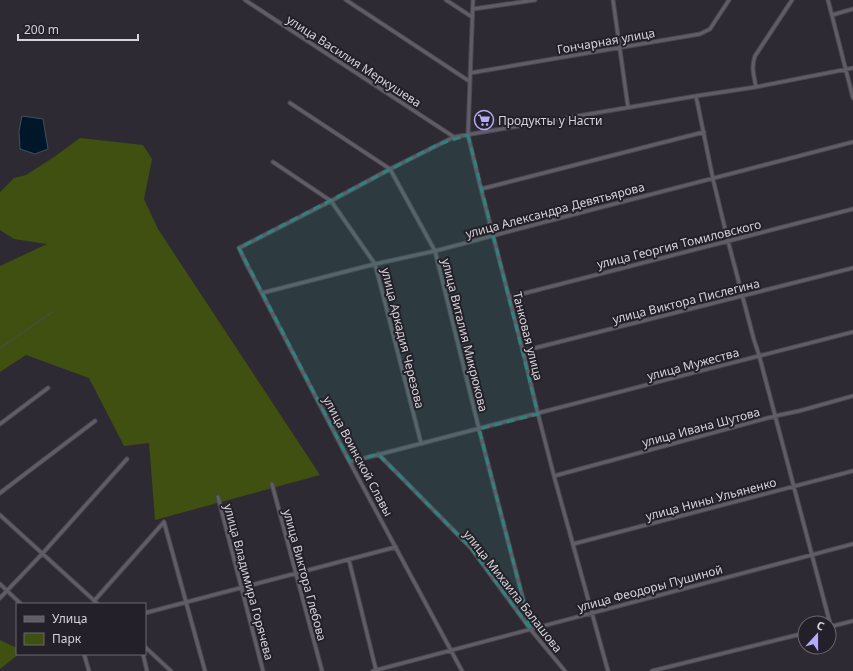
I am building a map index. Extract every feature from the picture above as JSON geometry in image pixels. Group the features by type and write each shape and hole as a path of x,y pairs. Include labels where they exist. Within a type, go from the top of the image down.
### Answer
{"street":[{"name":"улица Василия Меркушева","path":"244,0 454,137"},
{"path":"346,0 470,81"},
{"path":"446,0 472,17"},
{"name":"Танковая улица","path":"473,0 468,135 554,476 608,671"},
{"path":"473,9 535,0"},
{"path":"613,0 628,107"},
{"name":"Гончарная улица","path":"470,73 700,34 710,29 729,0"},
{"path":"756,87 752,69 755,56 792,0"},
{"path":"828,0 853,98"},
{"path":"832,15 853,10"},
{"path":"331,201 390,168 454,137 756,87 853,68"},
{"path":"696,96 728,241 813,555 827,615"},
{"name":"улица Виталия Микрюкова","path":"290,103 390,168 435,251 531,630"},
{"path":"481,189 704,132"},
{"name":"улица Александра Девятьярова","path":"262,293 376,264 435,251 853,142"},
{"name":"улица Аркадия Черезова","path":"273,162 331,201 376,264 421,443"},
{"name":"улица Воинской Славы","path":"331,201 240,248 246,263 350,462 462,671"},
{"name":"улица Георгия Томиловского","path":"510,297 853,209"},
{"name":"улица Виктора Пислегина","path":"523,351 853,268"},
{"name":"улица Мужества","path":"350,462 759,355 853,332"},
{"path":"0,424 48,388"},
{"name":"улица Ивана Шутова","path":"554,476 853,396"},
{"path":"0,493 95,421"},
{"name":"улица Михаила Балашова","path":"378,454 471,548 531,630 565,671"},
{"path":"0,598 128,460"},
{"name":"улица Нины Ульяненко","path":"573,544 853,471"},
{"name":"улица Виктора Глебова","path":"272,484 322,671"},
{"name":"улица Владимира Горячева","path":"218,497 263,671"},
{"path":"0,515 97,603"},
{"path":"94,601 164,522 204,671"},
{"name":"улица Феодоры Пушиной","path":"375,670 853,544"},
{"path":"146,613 396,547"},
{"path":"349,560 375,670"},
{"path":"0,584 20,603"},
{"path":"837,625 853,621"},
{"path":"652,671 797,635"},
{"path":"146,648 171,671"},
{"path":"84,655 88,671"},
{"path":"143,655 147,671"}],"highlighted area":[{"path":"468,135 538,414 479,429 531,630 471,548 378,454 350,462 239,248 439,144"}],"green space":[{"path":"80,138 143,145 152,159 144,199 158,229 320,475 155,520 149,443 124,446 89,378 26,355 0,372 0,266 47,244 14,239 0,230 0,192 14,178 26,175"},
{"path":"0,640 16,648 16,655 18,655 0,669"}],"water":[{"path":"22,116 43,119 48,149 35,154 20,149 19,131"}],"waterway":[{"path":"0,348 54,311"}],"place":[{"name":"Продукты у Насти","path":"484,120"}]}
